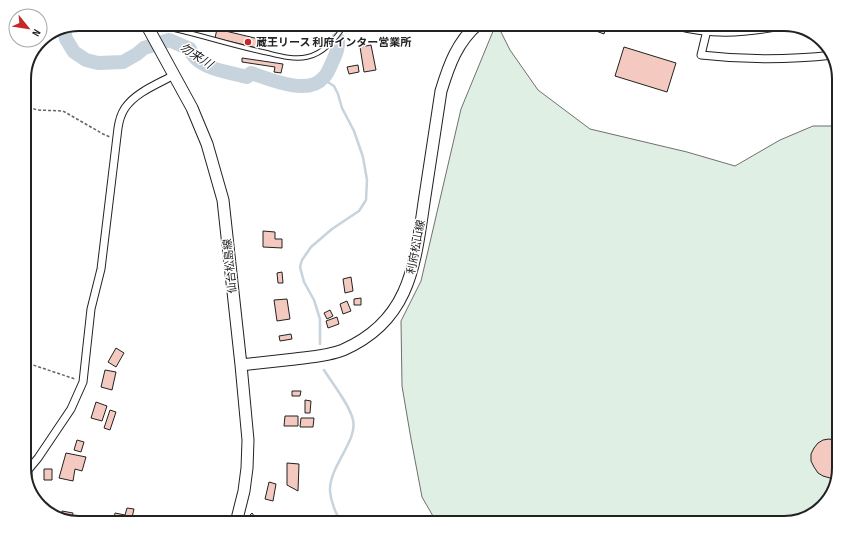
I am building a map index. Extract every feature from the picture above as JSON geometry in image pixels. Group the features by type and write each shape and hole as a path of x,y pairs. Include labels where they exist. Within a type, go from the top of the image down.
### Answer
{"main road":[{"name":"仙台松島線","path":"150,31 192,108 207,144 223,200 248,440 244,491 238,516"},
{"name":"利府松山線","path":"241,365 314,357 342,350 372,333 397,306 413,272 441,91 448,67 455,52 470,31"}],"street":[{"path":"707,31 700,55 728,58 802,59 826,56"},
{"path":"31,466 38,458 71,409 83,382 90,309 101,269 116,139 120,119 125,108 135,97 174,75"}],"lane":[{"path":"183,31 240,47 288,57 307,57 326,48 341,31"}],"path":[{"path":"31,108 37,110 63,111 103,134 116,139"},
{"path":"31,364 83,382"}],"green space":[{"path":"493,31 500,31 510,50 538,90 590,129 687,152 735,166 780,140 813,126 832,126 832,474 826,492 818,502 808,510 790,516 433,516 422,497 402,386 401,321 421,281 461,109"}],"building":[{"path":"217,31 225,31 259,39 257,48 215,38"},
{"path":"596,31 605,31 604,34"},
{"path":"371,45 376,70 364,72 360,47"},
{"path":"624,47 676,63 667,92 615,76"},
{"path":"242,58 283,64 281,73 274,72 275,67 242,62"},
{"path":"358,65 359,72 349,74 347,67"},
{"path":"263,231 275,232 275,239 282,239 282,248 263,247"},
{"path":"282,272 283,283 278,283 277,273"},
{"path":"351,277 353,291 345,293 343,279"},
{"path":"361,298 361,305 354,305 354,299"},
{"path":"287,299 290,319 277,321 274,300"},
{"path":"347,301 351,311 343,314 340,304"},
{"path":"330,310 333,316 327,319 324,313"},
{"path":"337,317 339,324 328,328 326,321"},
{"path":"291,334 292,339 280,341 279,336"},
{"path":"116,348 124,353 116,367 108,362"},
{"path":"105,370 116,372 112,390 101,387"},
{"path":"292,391 301,391 300,396 292,396"},
{"path":"305,400 311,401 310,413 305,413"},
{"path":"96,402 107,406 102,421 91,418"},
{"path":"110,410 116,412 110,430 104,428"},
{"path":"285,416 298,416 298,426 284,426"},
{"path":"301,418 314,418 313,427 300,427"},
{"path":"77,440 84,442 81,452 74,450"},
{"path":"823,440 832,440 831,478 818,473 811,461 811,454 814,448"},
{"path":"66,453 86,457 82,471 75,469 73,481 59,478"},
{"path":"287,463 299,464 298,491 287,485"},
{"path":"44,469 52,469 52,480 44,480"},
{"path":"269,482 276,484 273,501 265,499"},
{"path":"127,508 134,509 132,516 114,516 115,513 125,515"},
{"path":"62,511 73,513 73,516 67,514"}],"waterway":[{"name":"勿来川","path":"65,34 66,39 74,52 86,60 98,63 123,62 144,48 169,40 190,49 193,56 214,69 247,77 251,73 278,82 298,86 308,86 316,83 327,74 338,46 338,39"},
{"path":"320,344 320,319 314,300 304,282 300,267 302,260 311,247 332,229 359,211 366,200 367,180 363,157 354,131 342,108 338,94 334,86 323,79"},
{"path":"324,370 345,401 353,420 353,428 348,445 338,463 331,482 331,500 338,516"}],"place":[{"name":"蔵王リース 利府インター営業所","path":"248,42"}]}
